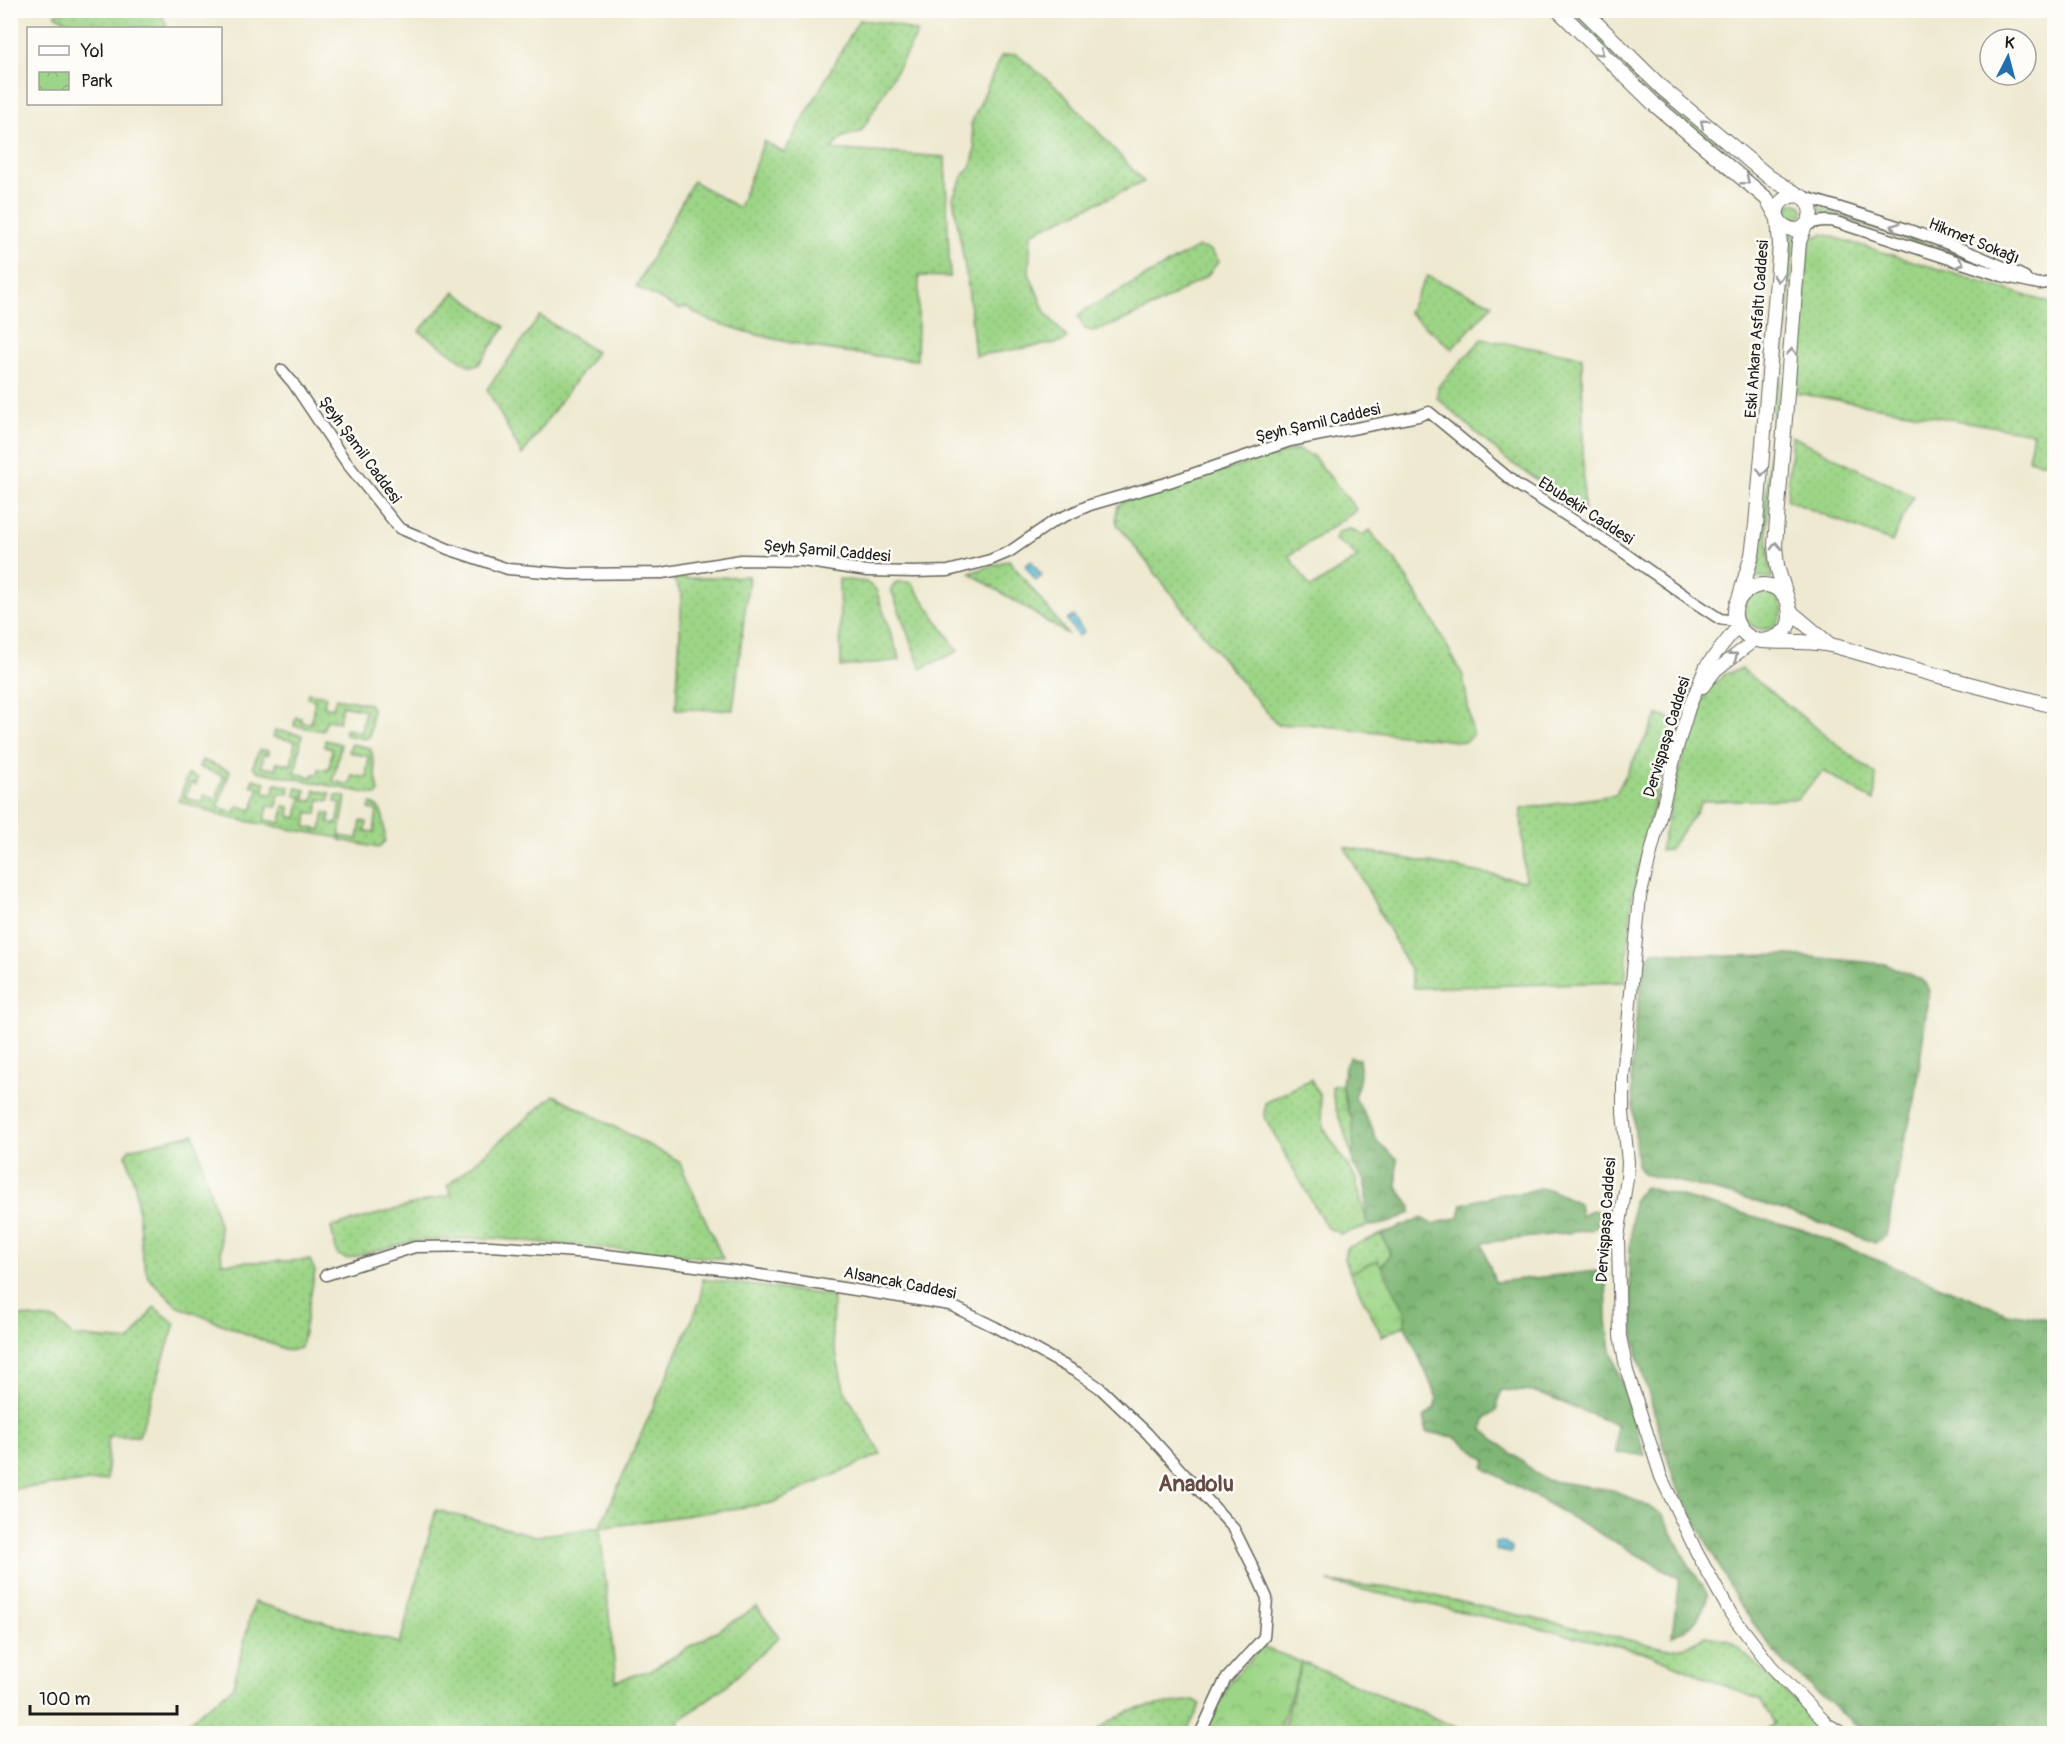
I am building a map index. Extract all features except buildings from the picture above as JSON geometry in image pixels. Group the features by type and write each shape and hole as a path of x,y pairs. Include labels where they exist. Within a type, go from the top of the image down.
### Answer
{"main road":[{"name":"Eski Ankara Asfaltı Caddesi","path":"1558,10 1652,102 1767,199 1779,219 1779,257 1756,525 1752,555 1736,607 1737,623"},
{"path":"1582,10 1662,88 1769,177 1801,196 1809,202 1811,207 1811,218 1799,242 1786,436 1776,525 1775,545 1778,571 1790,607 1790,621 1779,635 1759,640 1716,670 1689,708"},
{"path":"1801,196 1789,196 1780,202 1779,219 1781,224 1790,229 1795,230 1805,226"},
{"path":"1739,599 1752,587 1769,586 1778,589 1790,607 1829,644"},
{"path":"1737,623 1744,633 1759,640 1829,644 2055,706"},
{"name":"Dervişpaşa Caddesi","path":"1737,623 1706,666 1689,708 1641,897 1623,1077 1623,1113 1628,1162 1618,1237 1620,1336 1626,1371 1661,1477 1697,1553 1731,1614 1771,1666 1827,1729 1843,1734"}],"street":[{"name":"Hikmet Sokağı","path":"1801,196 1924,236 2009,269 2039,284"},
{"name":"Hikmet Sokağı","path":"1805,226 1815,221 1836,222 2002,276 2039,284"},
{"path":"2039,284 2055,282"},
{"name":"Şeyh Şamil Caddesi","path":"282,370 346,462 399,528 448,549 508,569 569,574 662,573 741,560 803,561 867,571 948,571 990,560 1009,552 1054,520 1090,505 1166,483 1290,441 1429,412"},
{"name":"Ebubekir Caddesi","path":"1429,412 1516,484 1616,547 1710,613 1720,619 1737,623"},
{"name":"Alsancak Caddesi","path":"326,1275 415,1247 491,1246 580,1252 735,1271 950,1305 995,1327 1078,1373 1100,1388 1155,1442 1234,1529 1254,1567 1267,1598 1264,1637 1225,1680 1200,1734"}],"green space":[{"path":"59,11 160,11 168,27 76,27 55,15"},
{"path":"1568,11 1575,11 1673,106 1778,192 1773,197 1649,92"},
{"path":"859,20 890,23 918,33 861,132 843,137 831,149 945,157 950,277 919,276 917,360 871,356 781,341 711,321 687,307 679,309 636,287 693,181 739,208 764,141 784,153"},
{"path":"1016,54 1061,91 1144,182 1031,233 1029,273 1045,312 1067,338 1062,342 975,356 968,285 953,197 963,176 972,164 975,150 971,124 1001,56"},
{"path":"1795,203 1803,211 1795,219 1787,211"},
{"path":"1818,207 1957,254 1957,256 1836,216 1818,214"},
{"path":"1788,234 1795,235 1767,524 1772,578 1753,579 1760,561"},
{"path":"1823,234 2054,304 2054,465 2028,459 2033,433 1797,393 1808,250 1811,238"},
{"path":"1198,247 1210,250 1219,261 1207,276 1157,305 1115,324 1094,331 1085,329 1078,316 1083,311"},
{"path":"1427,276 1493,304 1452,349 1408,312"},
{"path":"455,292 505,327 478,365 470,366 419,331"},
{"path":"540,316 596,352 522,455 487,389"},
{"path":"1482,339 1582,357 1584,510 1507,460 1437,398 1438,387"},
{"path":"1792,436 1913,496 1892,542 1787,500"},
{"path":"1295,449 1313,456 1357,510 1289,556 1311,588 1357,558 1351,550 1335,540 1338,532 1350,529 1362,535 1370,530 1395,560 1435,624 1463,676 1473,736 1464,742 1307,724 1278,725 1228,666 1117,524 1118,505 1125,501"},
{"path":"1009,560 1068,634 970,573"},
{"path":"749,576 733,710 676,709 682,594 673,579"},
{"path":"839,579 866,582 876,590 900,660 841,667"},
{"path":"896,582 911,582 958,651 921,669 891,589"},
{"path":"1763,591 1776,597 1782,610 1776,623 1763,629 1750,623 1744,610 1750,597"},
{"path":"1742,669 1876,775 1874,801 1823,771 1797,799 1703,801 1669,850 1660,851 1693,716 1710,688 1725,674"},
{"path":"308,693 326,696 324,706 333,708 336,698 369,704 372,708 370,736 365,739 345,735 345,729 361,732 365,710 342,705 339,722 326,720 323,731 294,726 296,717 301,718 301,722 311,723 315,700 307,698"},
{"path":"1658,715 1674,720 1632,896 1625,982 1414,988 1410,970 1345,847 1525,881 1521,809 1615,795"},
{"path":"275,730 302,735 295,773 312,777 313,774 318,774 319,769 329,770 332,749 324,747 325,740 341,744 333,781 349,785 352,775 366,778 369,757 349,752 351,744 370,748 379,792 376,795 257,771 253,766 259,750 269,750 269,754 264,754 261,767 275,769 277,762 291,765 295,741 273,737"},
{"path":"202,760 230,771 218,807 235,813 238,806 252,810 259,788 251,785 253,779 265,782 264,793 273,794 275,784 290,787 289,794 279,793 277,807 268,806 265,820 281,823 284,806 290,807 289,816 297,818 301,797 295,795 296,788 306,790 304,800 313,801 315,790 330,793 329,801 319,799 317,814 308,812 306,827 321,830 324,813 330,814 329,823 337,824 341,803 335,802 336,795 346,797 339,838 229,818 179,801 188,774 198,778 196,785 191,783 185,797 201,803 204,795 216,799 224,776 199,767"},
{"path":"371,803 376,805 382,814 385,841 378,848 340,840 340,836 358,839 361,821 367,822 365,831 374,832 377,811 369,809"},
{"path":"1654,951 1722,956 1790,955 1885,964 1923,980 1929,990 1915,1101 1904,1142 1886,1236 1875,1243 1761,1203 1643,1174 1637,1165 1631,1078 1644,961"},
{"path":"1350,1057 1359,1059 1360,1064 1359,1082 1354,1096 1377,1141 1397,1159 1397,1187 1411,1207 1411,1212 1406,1215 1380,1225 1368,1226 1366,1188 1360,1173 1353,1165 1352,1119 1347,1110 1342,1083 1345,1066"},
{"path":"1311,1079 1320,1097 1323,1127 1355,1177 1368,1226 1341,1234 1327,1228 1264,1117 1265,1103"},
{"path":"1337,1084 1342,1086 1347,1110 1352,1119 1354,1151 1352,1154 1334,1102 1332,1087"},
{"path":"554,1095 679,1161 723,1259 492,1238 414,1241 346,1259 337,1254 331,1227 452,1194 447,1186"},
{"path":"194,1134 219,1225 222,1263 310,1260 315,1271 301,1348 289,1351 177,1306 148,1277 142,1255 136,1190 126,1155 129,1149"},
{"path":"1644,1187 1801,1229 2007,1313 2054,1320 2054,1733 1871,1730 1853,1724 1779,1658 1740,1605 1675,1483 1639,1361 1634,1337 1629,1264 1633,1201"},
{"path":"1539,1188 1551,1190 1579,1203 1581,1216 1593,1210 1601,1213 1598,1225 1591,1230 1482,1243 1495,1282 1606,1270 1607,1320 1611,1350 1645,1455 1616,1453 1617,1425 1536,1392 1501,1390 1496,1411 1485,1418 1483,1430 1545,1480 1613,1490 1662,1513 1686,1560 1708,1595 1696,1621 1687,1629 1672,1636 1679,1578 1484,1468 1486,1460 1455,1437 1427,1432 1423,1418 1436,1407 1437,1398 1405,1325 1405,1311 1381,1267 1390,1254 1382,1234 1421,1218 1433,1224 1459,1217 1462,1204 1500,1194 1523,1193"},
{"path":"1382,1234 1391,1254 1381,1267 1377,1261 1350,1273 1344,1259 1346,1248"},
{"path":"1378,1260 1405,1311 1405,1325 1382,1336 1350,1273"},
{"path":"702,1279 833,1296 832,1336 844,1389 881,1454 772,1503 600,1528 616,1681 653,1669 757,1607 779,1637 727,1685 678,1722 686,1733 173,1733 233,1687 254,1602 400,1643 436,1510 536,1536 600,1527 701,1299"},
{"path":"154,1307 175,1323 139,1436 108,1436 107,1480 11,1489 11,1315 56,1320 72,1336 130,1341"},
{"path":"1327,1582 1409,1590 1669,1649 1687,1646 1706,1636 1729,1640 1805,1710 1817,1728 1815,1733 1761,1733 1775,1724 1760,1700 1644,1652"},
{"path":"1262,1647 1302,1662 1278,1733 1214,1734 1204,1731 1230,1682"},
{"path":"1302,1662 1470,1733 1282,1733"},
{"path":"1194,1700 1201,1704 1186,1733 1095,1733 1118,1716 1130,1711 1153,1705"}],"water":[{"path":"1031,561 1042,576 1036,581 1025,565"},
{"path":"1073,616 1084,632 1078,636 1067,620"},
{"path":"1502,1542 1512,1548 1511,1553 1496,1550 1495,1543"}],"district":[{"name":"Anadolu","path":"1196,1484"}]}
